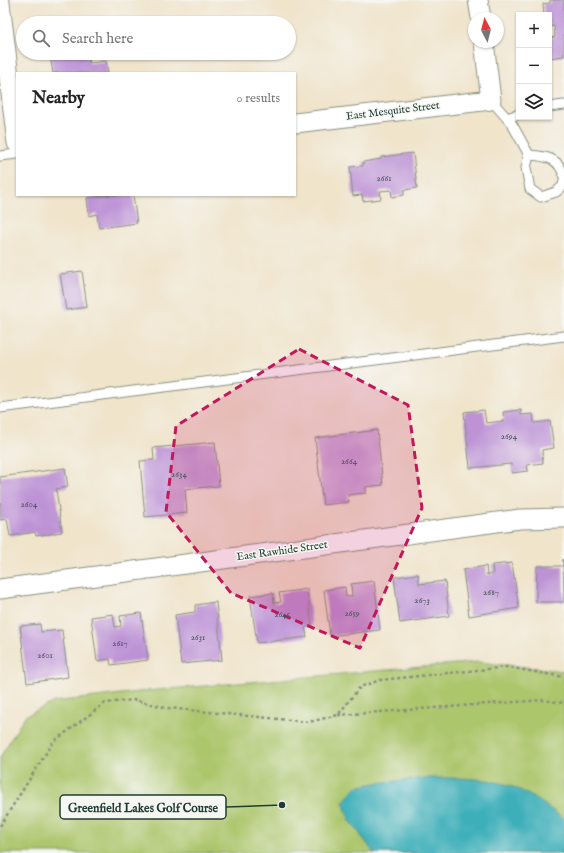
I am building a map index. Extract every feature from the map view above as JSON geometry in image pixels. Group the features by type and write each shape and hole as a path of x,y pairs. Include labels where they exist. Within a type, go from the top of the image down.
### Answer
{"street":[{"path":"478,0 480,12"},
{"path":"0,3 4,76 16,138"},
{"path":"485,48 491,100"},
{"name":"East Mesquite Street","path":"296,123 491,100"},
{"name":"East Rawhide Street","path":"0,589 520,519 564,518"}],"lane":[{"path":"491,100 507,118 529,155 526,168 527,181 530,189 536,195 541,197 549,196 563,186 564,180"},
{"path":"552,106 564,104"},
{"path":"507,118 516,115"},
{"path":"0,156 16,154"},
{"path":"529,155 540,155 552,159 559,163 563,172"},
{"path":"0,408 564,336"}],"path":[{"path":"338,715 360,687 380,680 508,666 564,677"},
{"path":"0,826 53,742 105,703 135,700 168,708 309,722 338,715 543,700 564,703"}],"highlighted area":[{"path":"299,349 408,405 422,508 360,648 231,593 166,512 176,426"}],"green space":[{"path":"478,662 564,671 564,853 0,853 0,757 25,716 54,702 146,691"}],"water":[{"path":"427,778 466,778 486,780 505,784 528,794 564,819 564,853 374,853 349,819 343,802 356,787 375,783"}],"building":[{"path":"550,0 564,0 564,56 552,58 552,38 555,37 554,26 552,26 552,12 544,12 543,4 550,3"},
{"path":"51,60 88,60 89,63 106,61 108,72 53,72"},
{"path":"413,153 417,188 404,190 404,195 392,197 391,190 380,191 381,199 363,201 362,195 353,196 350,167 363,166 363,162 381,159 381,157"},
{"path":"103,196 133,196 137,223 99,228 97,214 89,216 87,198"},
{"path":"82,271 87,307 66,310 60,274"},
{"path":"484,410 486,423 504,421 503,412 521,410 521,415 533,414 534,423 550,421 554,448 542,450 543,463 527,465 528,471 512,473 511,464 470,468 464,412"},
{"path":"377,430 383,485 366,487 366,493 348,495 349,502 323,505 315,438"},
{"path":"215,442 219,486 185,489 187,513 145,517 140,461 154,460 153,448"},
{"path":"65,468 68,487 56,489 62,532 36,536 35,532 10,536 7,519 0,520 0,477"},
{"path":"563,559 564,602 536,602 537,566 563,566"},
{"path":"512,563 519,608 469,616 463,570 486,566 487,575 493,574 492,565"},
{"path":"418,574 419,584 445,581 449,616 400,623 394,577"},
{"path":"374,581 380,630 330,636 324,590 345,587 346,597 352,596 351,584"},
{"path":"307,589 312,626 305,627 307,637 257,643 250,596 273,593 274,603 281,602 279,593"},
{"path":"216,602 222,660 181,664 175,615 195,612 195,605"},
{"path":"141,613 148,660 111,665 110,659 97,661 91,617 113,614 115,627 121,626 120,616"},
{"path":"40,624 41,632 62,630 68,677 27,683 20,626"}],"place":[{"name":"Greenfield Lakes Golf Course","path":"282,805"}]}
